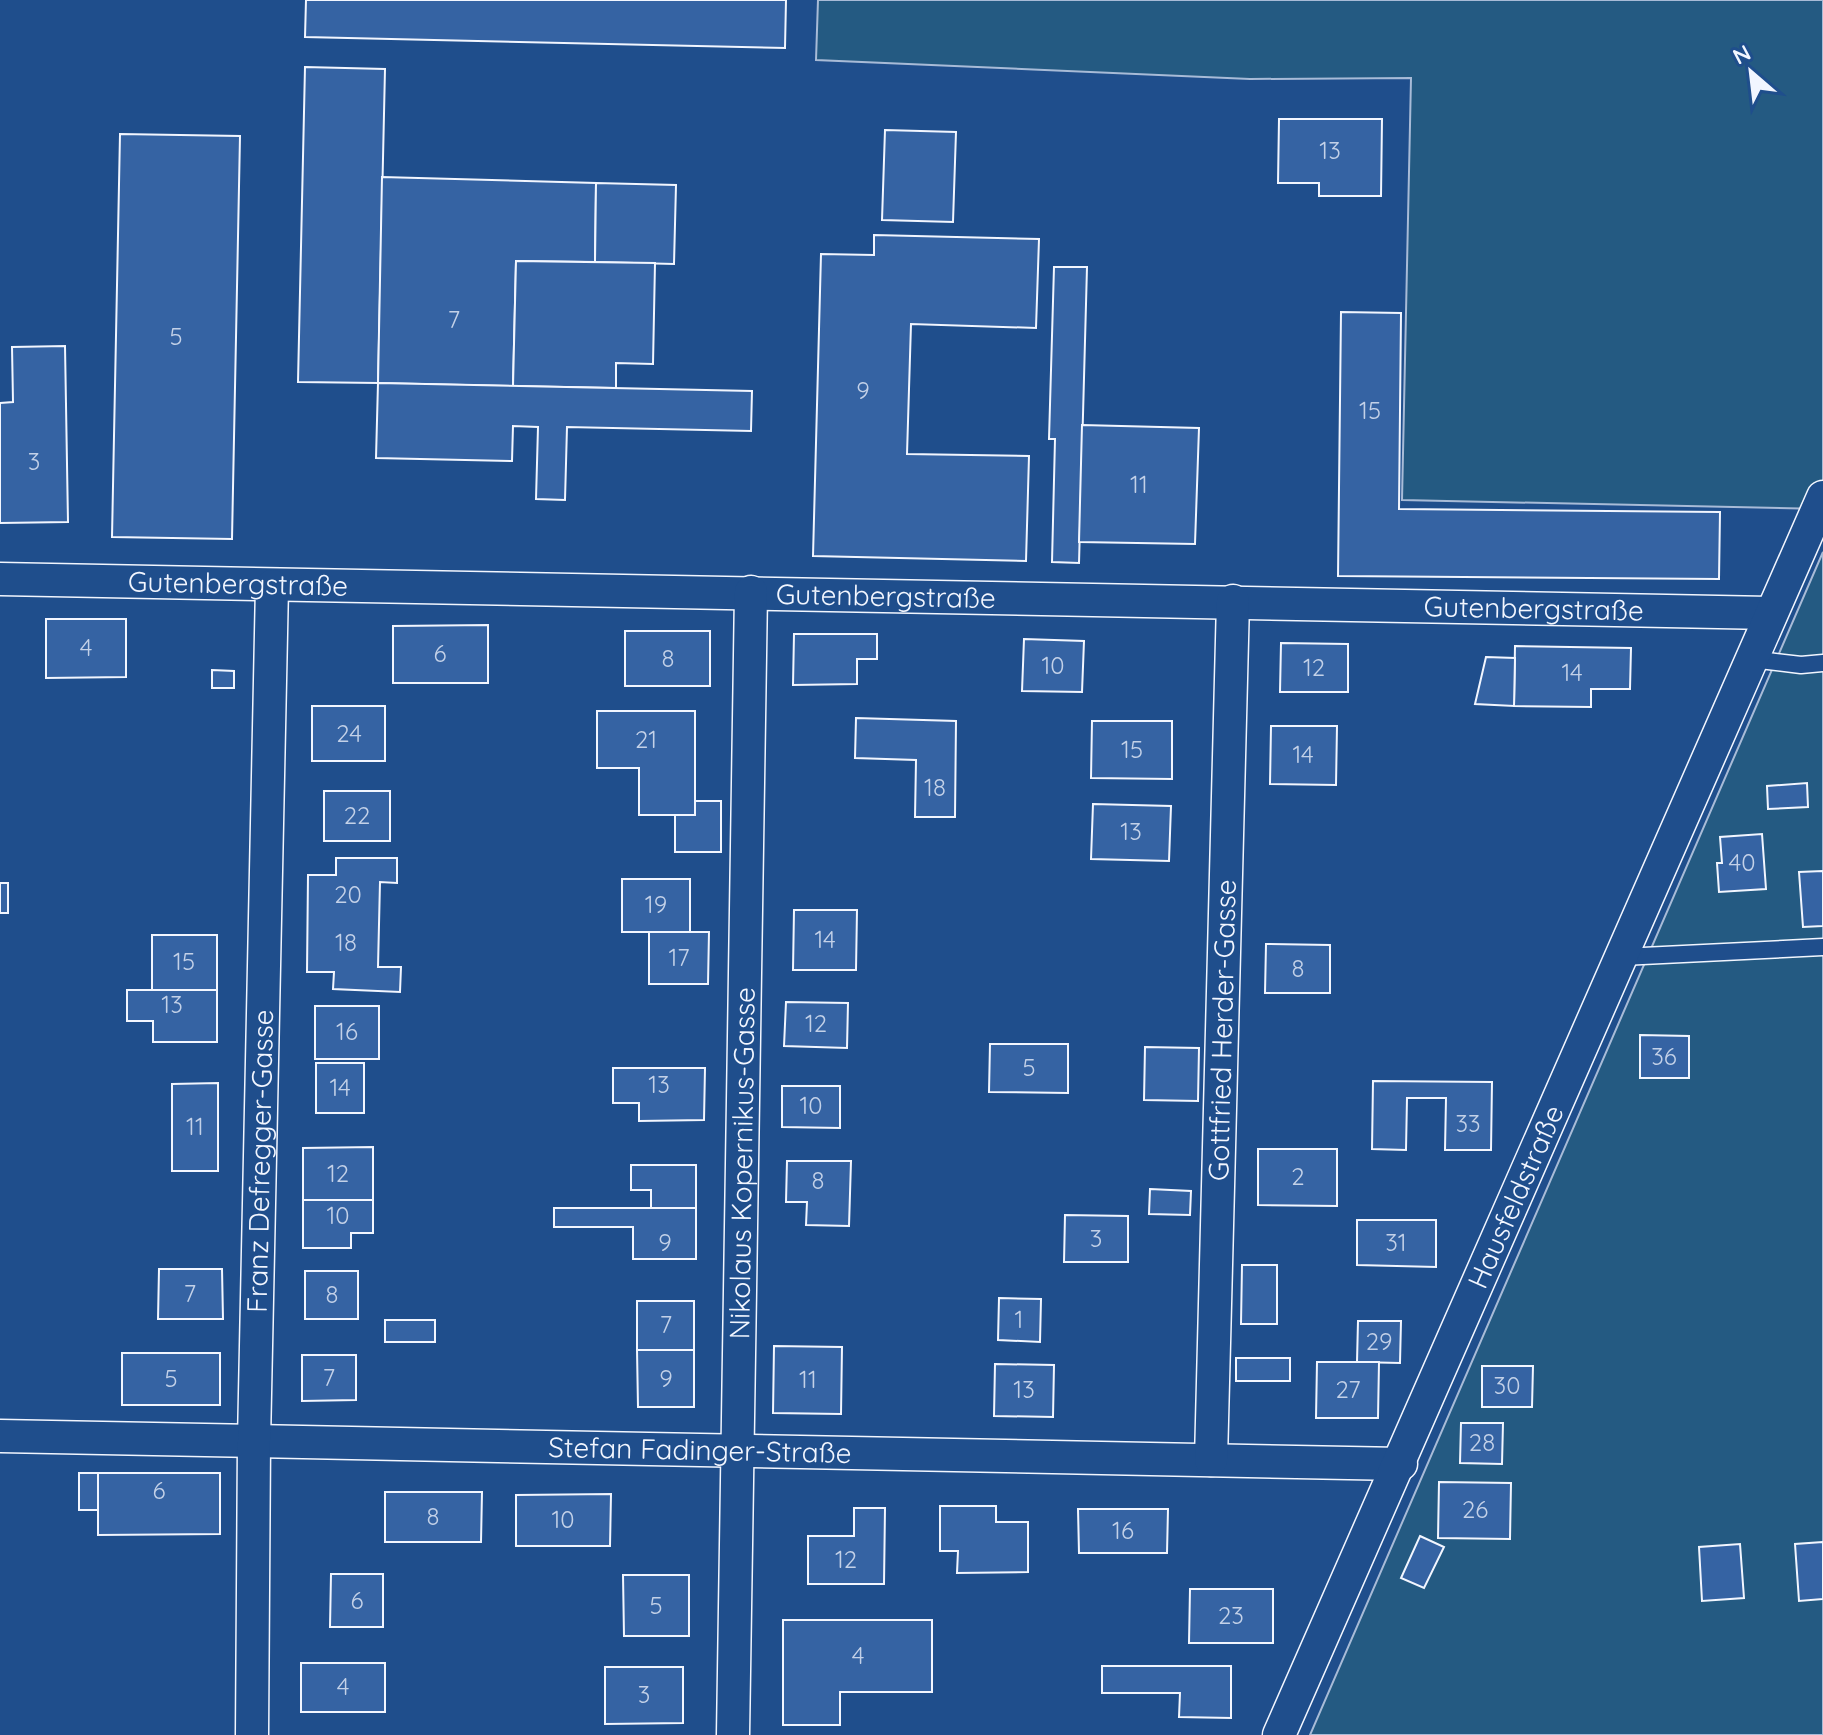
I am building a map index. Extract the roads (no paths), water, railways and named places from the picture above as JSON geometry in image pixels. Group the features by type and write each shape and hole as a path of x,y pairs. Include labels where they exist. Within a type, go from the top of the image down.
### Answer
{"street":[{"name":"Hausfeldstraße","path":"1279,1735 1401,1464 1823,497"},
{"name":"Gutenbergstraße","path":"0,579 1770,613"},
{"name":"Franz Defregger-Gasse","path":"252,1735 254,1441 272,586"},
{"name":"Nikolaus Kopernikus-Gasse","path":"733,1735 735,1450 751,592"},
{"name":"Gottfried Herder-Gasse","path":"1211,1460 1233,601"},
{"name":"Stefan Fadinger-Straße","path":"0,1436 1401,1464"}],"lane":[{"path":"1751,659 1801,665 1823,663"},
{"path":"1622,957 1823,947"}]}
